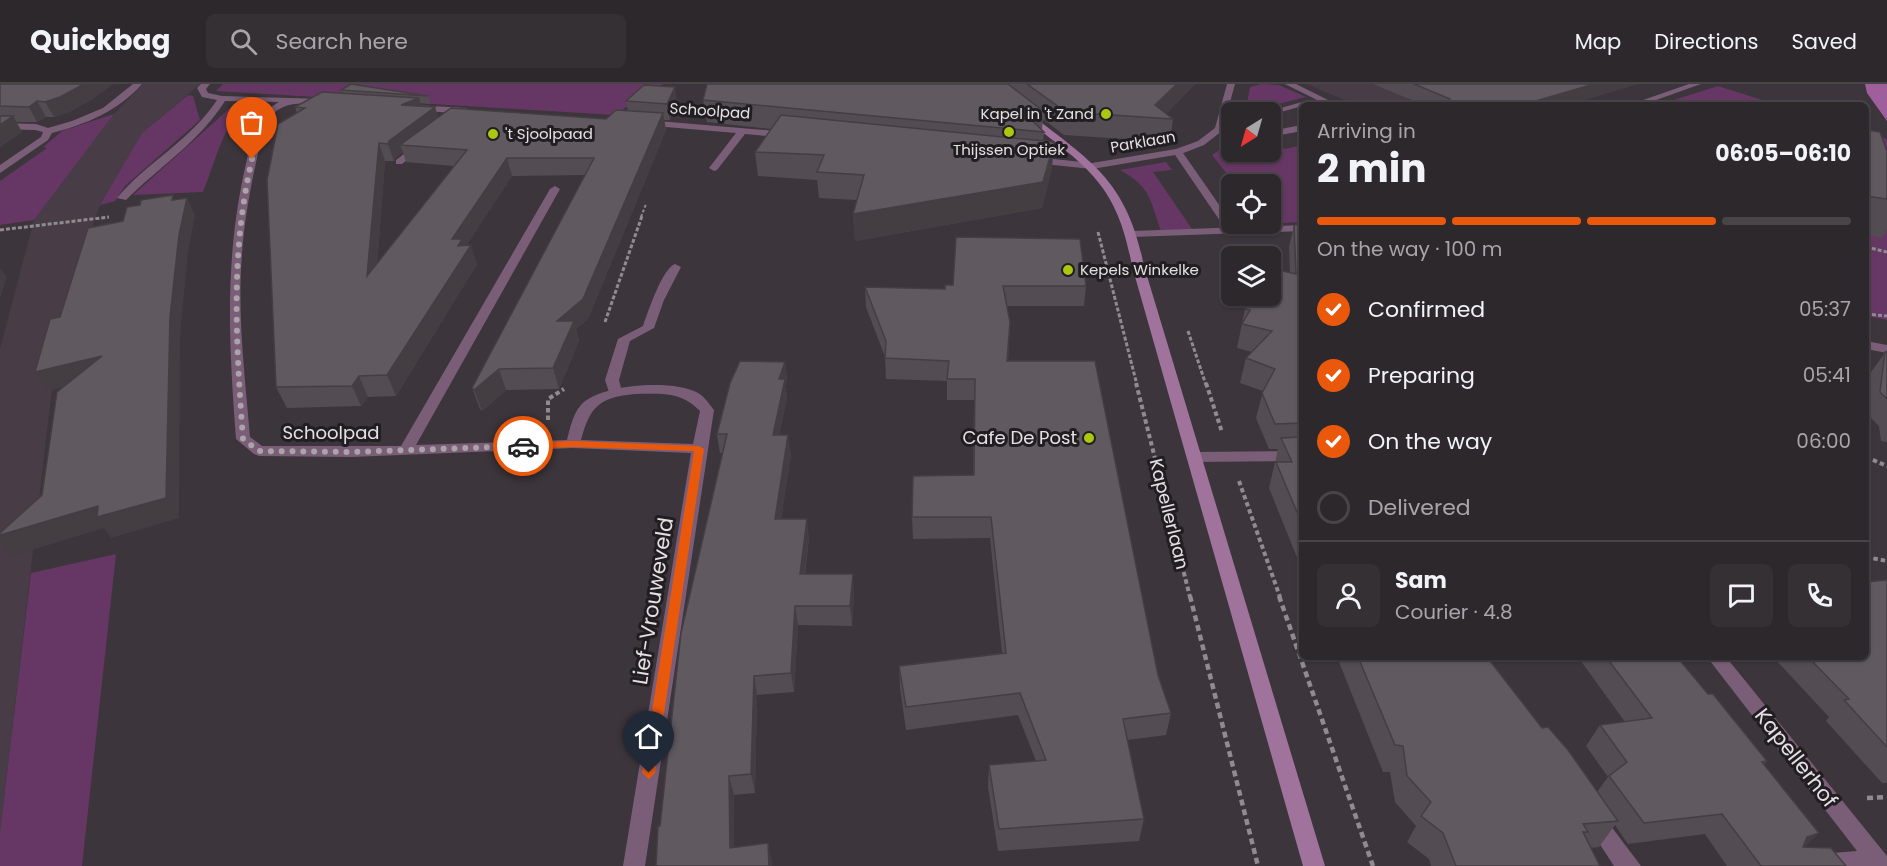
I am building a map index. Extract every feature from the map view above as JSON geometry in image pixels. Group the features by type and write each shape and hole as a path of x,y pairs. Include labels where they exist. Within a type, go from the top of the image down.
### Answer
{"street":[{"path":"0,126 36,127 48,131 99,115 113,107 138,84"},
{"path":"206,84 201,88 205,95 222,99 245,98 336,103"},
{"path":"1225,102 1228,85 1231,84"},
{"path":"1289,84 1327,102"},
{"path":"1642,102 1697,84"},
{"path":"122,198 144,176 198,131 222,99"},
{"name":"Schoolpad","path":"289,100 268,112 261,122 243,195 235,272 237,364 243,439 259,451 406,450"},
{"path":"1315,102 1323,100"},
{"path":"1281,110 1299,106"},
{"path":"406,108 476,112"},
{"path":"456,118 465,111"},
{"path":"1023,112 1092,166 1122,208 1132,234 1138,266 1314,866"},
{"path":"1219,129 1221,121"},
{"name":"Schoolpad","path":"636,122 802,136"},
{"name":"Parklaan","path":"1092,166 1178,152 1202,143 1219,129"},
{"path":"1281,132 1299,129"},
{"path":"714,168 743,130"},
{"path":"0,170 45,138 48,131"},
{"path":"399,162 427,140"},
{"path":"1178,152 1221,215"},
{"path":"1021,159 1092,166"},
{"path":"406,450 555,189"},
{"path":"1281,229 1299,228"},
{"path":"1132,234 1221,232"},
{"path":"615,392 612,380 624,339 648,328 658,300 675,267"},
{"path":"1869,346 1887,350"},
{"name":"Lief-Vrouweveld","path":"573,444 585,409 597,399 615,392 668,390 693,396 707,410 634,866"},
{"path":"406,450 573,444 699,449"},
{"path":"1194,457 1299,456"},
{"name":"Kapellerhof","path":"1718,660 1879,862"},
{"path":"1582,802 1622,860 1630,866"},
{"name":"Kapellerhof","path":"1796,866 1879,862"}],"path":[{"path":"0,230 110,217"},
{"name":"Kapellerlaan","path":"1095,223 1258,866"},
{"path":"1869,248 1887,252"},
{"path":"1869,314 1887,316"},
{"path":"1186,323 1299,654"},
{"path":"1869,458 1887,466"},
{"path":"1869,557 1887,561"},
{"path":"1301,660 1373,866"}],"shaded area":[{"path":"143,84 200,84 142,133 100,205 61,312 0,832 0,349 34,220 114,114"},
{"path":"223,84 663,84 614,115 216,91"},
{"path":"1261,84 1279,85 1306,97 1281,103 1247,102 1250,87"},
{"path":"1307,84 1428,84 1457,102 1349,102"},
{"path":"1865,84 1887,84 1887,121 1867,93"},
{"path":"1718,86 1769,102 1667,102"},
{"path":"188,95 193,96 200,120 125,186 115,201 100,205 142,133"},
{"path":"263,101 268,104 266,107 245,109 233,120 223,139 203,192 133,195 230,108 240,104"},
{"path":"114,114 34,220 0,225 0,181 47,148 43,147 62,131"},
{"path":"1869,133 1887,139 1887,320 1869,317"},
{"path":"1299,146 1299,222 1281,223 1281,174 1227,174 1212,155 1221,149 1221,162 1281,162 1281,147 1285,149"},
{"path":"1166,162 1172,170 1153,172 1192,229 1161,231 1144,189 1120,170"},
{"path":"116,554 82,866 0,866 0,832 31,573"}],"building":[{"path":"0,84 84,84 60,97 45,102 37,101 29,107 0,106"},
{"path":"351,84 428,96 341,90"},
{"path":"707,84 1008,84 1043,111 1020,109 1044,132 703,100"},
{"path":"1027,84 1177,84 1155,105 1173,119 1066,112"},
{"path":"1414,84 1594,84 1536,102 1449,102 1450,99"},
{"path":"644,85 675,87 667,104 626,101"},
{"path":"322,92 419,98 401,105 435,107 388,144 379,143 367,276 467,150 400,145 451,108 606,119 616,110 663,113 583,299 557,321 574,321 553,368 499,369 474,390 472,388 594,158 507,158 452,239 462,239 458,246 471,245 387,375 359,376 352,386 276,387 267,180 278,124 305,108 295,107"},
{"path":"781,115 1054,142 1043,182 853,214 864,175 817,172 824,155 755,152"},
{"path":"0,116 13,116 0,125"},
{"path":"1869,130 1880,132 1887,151 1887,199 1869,196"},
{"path":"173,195 172,200 187,198 179,235 170,317 166,498 97,517 98,506 0,535 42,495 57,392 102,356 35,372 50,319 60,317 88,228 123,221 127,207 140,205 141,200"},
{"path":"1294,225 1299,225 1299,423 1275,424 1262,393 1275,369 1246,358 1272,331 1242,324 1250,310 1245,309 1247,306 1281,306 1281,271 1296,274"},
{"path":"956,237 1080,239 1086,286 1003,286 1010,322 1007,361 1095,361 1158,675 1171,713 1123,719 1144,819 999,829 989,765 1046,760 1020,693 906,707 899,666 1006,653 991,517 912,517 913,476 974,475 975,379 947,379 949,361 885,358 886,341 865,287 945,289 945,285 953,285"},
{"path":"1885,352 1887,352 1887,399 1880,392"},
{"path":"740,361 785,362 779,379 785,379 773,435 788,435 775,519 807,519 800,574 853,574 850,606 795,606 791,673 754,676 751,774 729,776 730,848 768,843 769,866 656,866 658,826 660,826 681,633 727,434 717,434 730,383"},
{"path":"1299,437 1299,517 1276,462 1292,462 1281,438"},
{"path":"1887,580 1887,747 1844,700 1849,699 1811,660 1869,660 1869,582"},
{"path":"1359,660 1489,660 1542,728 1548,727 1568,750 1618,821 1583,824 1588,832 1583,832 1600,866 1456,866 1443,833 1421,816 1431,802 1407,776 1403,746 1395,745"},
{"path":"1608,660 1680,660 1708,694 1713,694 1767,761 1762,762 1819,833 1807,837 1803,847 1831,848 1846,866 1761,866 1722,814 1644,823 1609,776 1627,762 1600,725 1652,718"}],"way so far":[{"path":"252,159 243,195 235,272 237,364 243,439 259,451 351,452 523,446"}],"place":[{"name":"Kapel in 't Zand","path":"1106,114"},
{"name":"Thijssen Optiek","path":"1009,132"},
{"name":"'t Sjoolpaad","path":"493,134"},
{"name":"Kepels Winkelke","path":"1068,270"},
{"name":"Cafe De Post","path":"1089,438"}],"route":[{"path":"523,446 573,444 699,449 649,773"}]}
